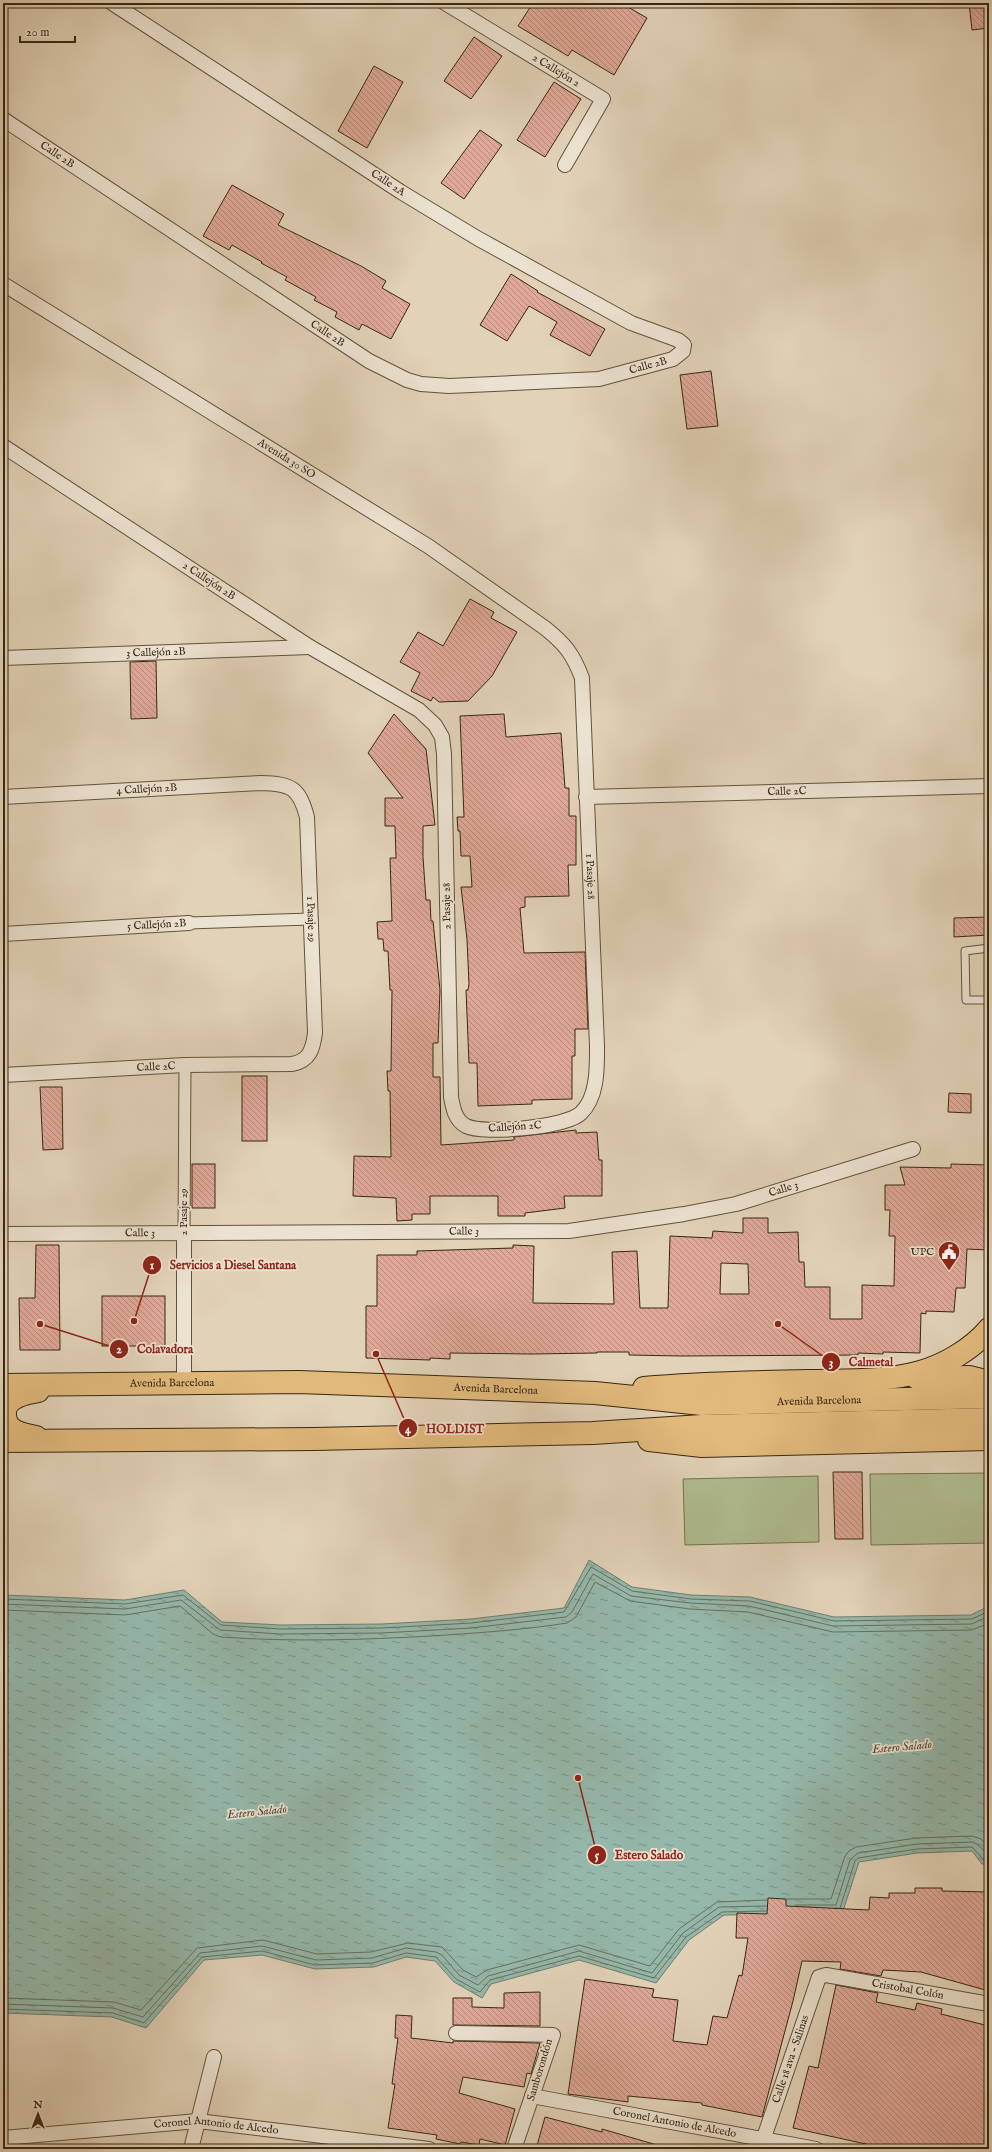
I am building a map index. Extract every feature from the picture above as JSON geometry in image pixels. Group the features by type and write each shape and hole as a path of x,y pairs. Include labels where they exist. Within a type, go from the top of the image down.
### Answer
{"main road":[{"path":"877,1379 919,1372 936,1366 970,1346 989,1329"},
{"path":"596,1393 701,1383 969,1377 989,1382"},
{"name":"Avenida Barcelona","path":"3,1385 299,1382 596,1393 702,1404 989,1397"},
{"path":"64,1441 23,1435 15,1431 6,1422 5,1409 7,1405 16,1397 69,1385"},
{"name":"Avenida Barcelona","path":"3,1441 593,1433 702,1426 989,1419"},
{"path":"593,1433 702,1446 983,1437"}],"street":[{"name":"Calle 2A","path":"112,3 401,192 477,238 631,323 678,340"},
{"name":"2 Callejón 2","path":"445,3 603,99 565,165"},
{"name":"Calle 2B","path":"3,119 369,361 414,382 449,386 599,379 673,359 681,354 684,348 682,342 678,340"},
{"name":"Avenida 30 SO","path":"3,284 428,546 545,628 563,643"},
{"name":"2 Callejón 2B","path":"3,446 310,647 419,710"},
{"name":"1 Pasaje 28","path":"563,643 575,659 582,678 597,1071 591,1100 582,1112"},
{"name":"3 Callejón 2B","path":"3,658 310,647"},
{"name":"2 Pasaje 28","path":"419,710 435,725 442,737 444,754 451,1097 454,1110"},
{"name":"4 Callejón 2B","path":"3,797 261,783 290,786"},
{"name":"1 Pasaje 29","path":"290,786 299,794 307,817 315,1033 312,1052 307,1058"},
{"name":"Calle 2C","path":"586,797 989,786"},
{"name":"5 Callejón 2B","path":"3,934 189,922 311,919"},
{"name":"Calle 2C","path":"3,1075 185,1065 292,1064 299,1063 307,1058"},
{"name":"2 Pasaje 29","path":"184,1383 185,1065"},
{"name":"Callejón 2C","path":"454,1110 459,1120 466,1126 478,1129 494,1130 561,1123 573,1119 582,1112"},
{"name":"Calle 3","path":"3,1234 569,1231 684,1214 736,1204 913,1148"},
{"name":"Cristobal Colón","path":"826,1975 989,2004"},
{"name":"Calle 18 ava - Salinas","path":"761,2144 816,1984 819,1977 826,1975"},
{"name":"Samborondón","path":"456,2033 553,2035 514,2149"},
{"path":"191,2149 214,2057"},
{"name":"Coronel Antonio de Alcedo","path":"532,2096 761,2144 816,2149"},
{"name":"Coronel Antonio de Alcedo","path":"3,2138 198,2121 429,2149"}],"lane":[{"path":"989,948 965,951 966,1000 989,1000"}],"shaded area":[{"path":"989,1473 989,1543 871,1545 870,1474"},
{"path":"818,1476 819,1542 685,1545 683,1479"}],"water":[{"path":"589,1560 632,1587 691,1595 750,1597 834,1617 971,1615 989,1606 989,1864 982,1864 972,1851 917,1853 859,1862 842,1914 724,1915 689,1940 656,1983 579,1960 491,1984 482,1998 454,1982 435,1961 406,1957 374,1967 315,1969 262,1955 204,1960 146,2028 112,2017 3,2013 3,1595 125,1600 184,1590 222,1622 281,1625 382,1624 471,1619 564,1608"}],"building":[{"path":"533,3 621,3 647,18 614,75 572,50 568,56 518,26"},
{"path":"969,3 989,3 989,28 972,30"},
{"path":"474,37 502,56 471,99 444,81"},
{"path":"374,66 403,82 367,148 338,131"},
{"path":"554,82 581,99 545,157 517,140"},
{"path":"480,130 502,145 464,199 441,183"},
{"path":"232,185 284,214 278,225 361,266 386,281 382,288 410,304 391,339 362,324 359,330 335,317 337,312 314,300 316,297 285,280 287,277 232,245 229,250 203,236"},
{"path":"511,274 538,291 537,292 605,329 590,356 550,335 557,322 529,306 507,341 480,325"},
{"path":"711,371 718,426 687,429 680,375"},
{"path":"470,599 494,612 491,618 517,632 492,676 468,701 439,702 433,697 431,701 411,691 420,673 400,662 418,632 443,646"},
{"path":"156,661 157,718 131,719 130,662"},
{"path":"394,714 426,749 435,825 423,826 423,857 426,900 430,900 431,921 433,921 440,990 438,1043 433,1043 433,1077 440,1077 441,1145 514,1140 514,1137 576,1130 576,1133 597,1132 599,1160 602,1160 602,1196 564,1196 565,1208 525,1213 525,1216 498,1216 498,1196 430,1196 430,1214 412,1214 412,1220 397,1221 396,1198 353,1196 354,1156 391,1157 390,1091 388,1091 387,1071 391,1071 392,990 390,990 388,951 384,951 383,939 378,939 377,922 392,921 390,858 396,858 395,826 385,826 385,798 403,798 368,753"},
{"path":"504,714 506,737 561,733 565,788 569,788 569,816 576,816 576,865 568,865 569,896 525,897 525,907 520,908 524,953 585,952 588,1029 575,1029 575,1056 572,1056 572,1099 532,1100 532,1104 478,1106 477,1063 469,1063 466,990 468,990 469,984 467,939 461,887 472,887 470,856 461,856 460,831 458,831 457,817 464,817 460,716"},
{"path":"989,917 989,935 954,937 954,918"},
{"path":"242,1076 267,1076 267,1141 242,1141"},
{"path":"40,1087 62,1087 63,1149 43,1150"},
{"path":"949,1093 971,1094 971,1113 948,1112"},
{"path":"192,1164 215,1164 215,1208 192,1208"},
{"path":"951,1164 989,1165 989,1250 967,1249 965,1288 956,1288 954,1312 926,1311 926,1314 921,1313 920,1353 883,1352 883,1354 858,1353 858,1355 681,1356 629,1355 629,1352 532,1354 450,1353 450,1359 430,1358 430,1360 366,1358 366,1306 377,1306 377,1255 417,1255 417,1251 513,1248 513,1245 534,1246 533,1303 614,1304 612,1252 637,1251 640,1308 668,1308 670,1236 712,1238 713,1231 743,1233 743,1218 768,1218 768,1233 798,1232 799,1262 804,1262 805,1287 830,1287 830,1319 862,1319 862,1285 894,1286 895,1236 889,1236 890,1210 885,1210 885,1185 905,1185 900,1167 951,1168","holes":["721,1263 748,1264 749,1294 720,1294"]},
{"path":"36,1245 59,1245 60,1350 20,1350 19,1298 35,1298"},
{"path":"102,1296 165,1296 165,1346 102,1346"},
{"path":"833,1472 862,1472 863,1539 835,1539"},
{"path":"915,1888 942,1888 942,1891 989,1892 989,1991 921,1972 883,1970 881,1976 840,1969 841,1962 802,1961 793,2001 762,2117 702,2105 702,2103 628,2096 628,2102 568,2094 585,1979 654,1989 652,1997 678,2000 673,2041 707,2045 713,2016 727,2018 739,1975 742,1976 748,1938 736,1938 737,1913 767,1914 768,1898 786,1899 786,1906 869,1910 870,1897 889,1898 889,1893 915,1893"},
{"path":"836,1985 878,1993 876,2002 915,2010 917,2003 942,2009 941,2014 989,2026 989,2149 908,2149 885,2144 884,2148 793,2128 809,2066 818,2068"},
{"path":"540,1992 540,2026 453,2025 453,1998 472,1998 472,2007 504,2008 504,1993"},
{"path":"396,2015 412,2016 411,2038 453,2043 453,2041 540,2043 531,2074 527,2073 524,2087 463,2077 459,2093 515,2109 505,2145 480,2139 479,2145 461,2142 460,2144 436,2139 437,2135 388,2128 395,2084 392,2084 398,2038 395,2038"},
{"path":"545,2117 602,2132 602,2129 657,2145 657,2149 536,2149"}],"place":[{"name":"UPC","path":"949,1272"},
{"name":"Servicios a Diesel Santana","path":"134,1321"},
{"name":"Colavadora","path":"40,1324"},
{"name":"Calmetal","path":"778,1324"},
{"name":"HOLDIST","path":"376,1354"},
{"name":"Estero Salado","path":"578,1778"}]}
